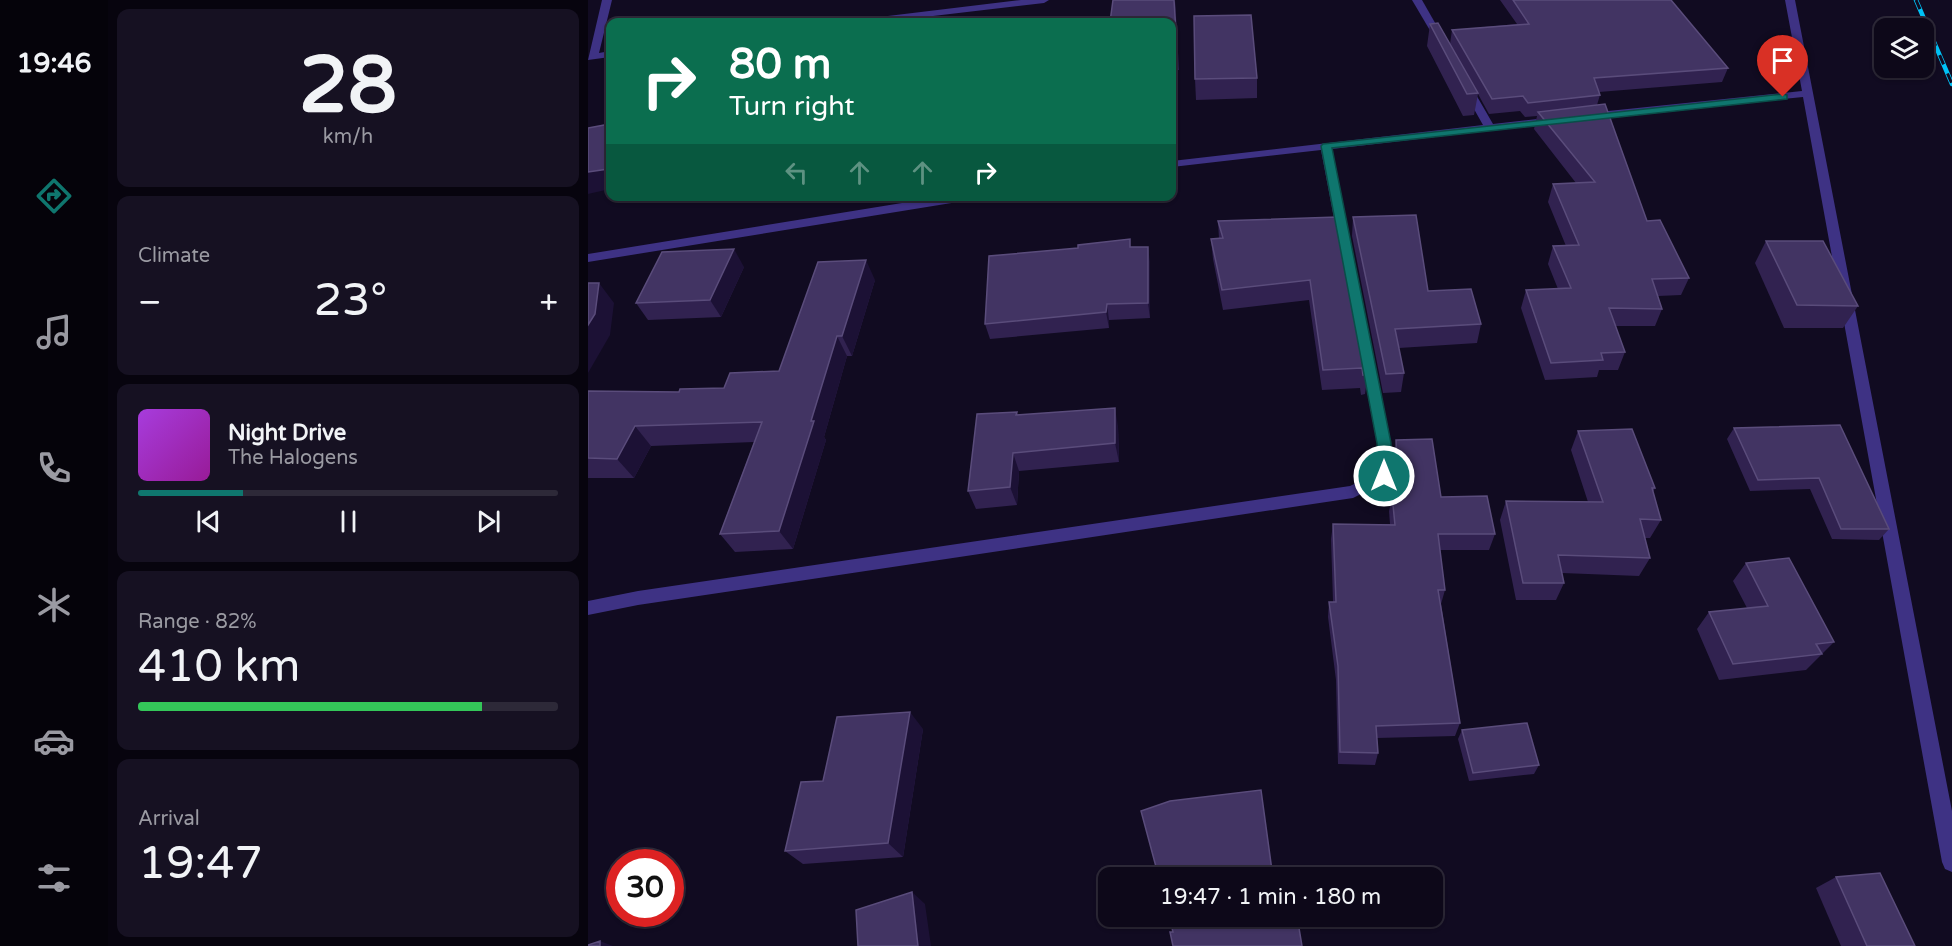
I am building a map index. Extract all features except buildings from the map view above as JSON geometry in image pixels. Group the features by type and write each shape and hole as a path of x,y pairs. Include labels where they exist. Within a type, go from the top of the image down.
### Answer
{"street":[{"path":"606,54 591,56 607,0"},
{"path":"896,18 1044,0"},
{"path":"1417,0 1444,47"},
{"path":"1790,0 1952,862"},
{"path":"1461,77 1489,126"},
{"path":"1176,164 1489,126 1806,94"},
{"path":"588,608 1353,492 1384,476 1384,443 1326,146"},
{"path":"588,258 939,201"}],"railway":[{"path":"1916,0 1952,84"}],"route":[{"path":"1384,476 1384,443 1326,146 1489,126 1783,97"}]}
